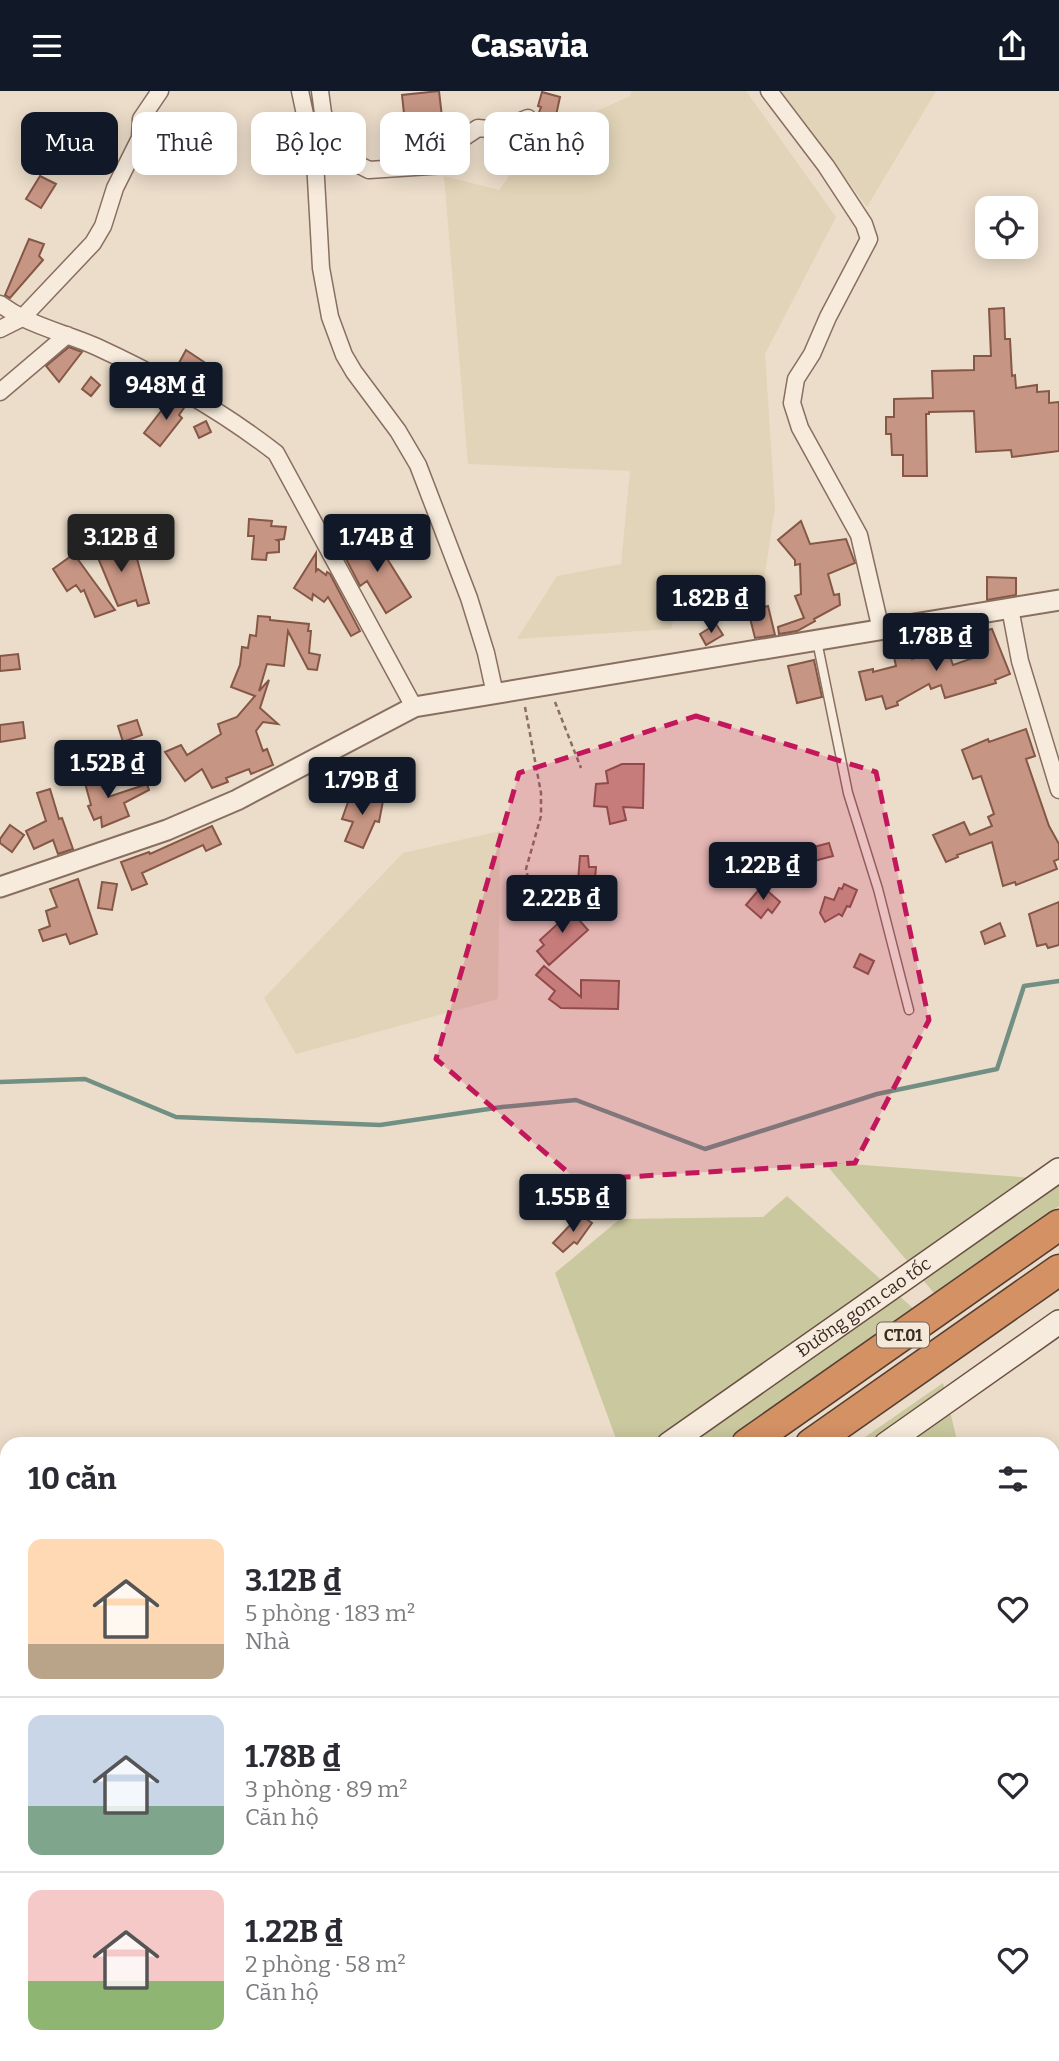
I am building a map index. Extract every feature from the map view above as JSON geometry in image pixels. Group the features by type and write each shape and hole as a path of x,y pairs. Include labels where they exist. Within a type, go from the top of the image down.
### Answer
{"highway":[{"name":"CT.01","path":"757,1437 1059,1225"},
{"name":"CT.01","path":"821,1437 1059,1270"}],"main road":[{"name":"Đường gom cao tốc","path":"679,1437 1059,1170"},
{"path":"896,1437 1059,1322"}],"street":[{"path":"0,329 22,318 93,243 103,226 115,188 140,138 141,119 160,91"},
{"path":"300,91 316,161 321,268 333,326 354,372 398,431 418,465 469,599 486,653 495,694"},
{"path":"320,91 323,113 331,137 351,161 369,170 445,165 460,140 478,128 484,128"},
{"path":"769,91 826,166 864,224 869,239 812,354 796,379 793,403 800,428 859,535 881,630"},
{"path":"0,304 22,318 78,338 122,358 249,431 276,453 414,707"},
{"path":"0,392 67,335"},
{"path":"0,887 167,830 237,800 414,707 1059,600"},
{"path":"1010,608 1020,661 1059,790"}],"lane":[{"path":"817,641 848,793 878,889 909,1010"}],"path":[{"path":"549,686 581,768"},
{"path":"522,690 541,793 541,816 526,869 528,878 550,904"}],"highlighted area":[{"path":"696,716 876,772 929,1020 855,1163 577,1180 436,1059 519,773"}],"shaded area":[{"path":"631,91 746,91 836,217 765,354 775,507 763,587 680,595 671,629 517,639 557,576 621,564 630,471 468,464 444,176 499,190 510,175 609,175 609,112 595,112 630,96"},
{"path":"781,91 936,91 867,207"},
{"path":"500,831 498,999 296,1054 264,998 403,853"},
{"path":"824,1162 1059,1180 1059,1206 939,1299"},
{"path":"787,1196 924,1318 747,1437 615,1437 555,1273 620,1219 763,1217"},
{"path":"943,1383 956,1437 865,1437"}],"building":[{"path":"439,91 441,112 404,112 402,95"},
{"path":"542,92 560,97 557,112 539,112 541,107 538,106"},
{"path":"40,176 56,184 41,208 26,199"},
{"path":"29,239 44,244 39,256 43,260 10,298 5,295"},
{"path":"1004,308 1005,339 1010,339 1012,376 1015,375 1016,388 1037,385 1037,392 1049,391 1049,403 1059,402 1059,451 1012,457 1011,450 976,452 974,411 929,412 926,414 927,476 903,476 903,455 892,455 891,434 886,434 886,417 894,417 894,399 933,398 932,371 974,370 974,356 991,356 989,309"},
{"path":"69,347 82,352 59,382 46,366"},
{"path":"186,350 207,364 197,379 187,368 177,376 173,374"},
{"path":"91,377 100,385 91,396 82,389"},
{"path":"172,397 186,405 179,415 182,418 160,446 144,433"},
{"path":"206,421 211,432 199,438 194,427"},
{"path":"249,519 272,521 271,526 286,527 284,539 277,540 279,552 267,553 266,560 252,559 254,536 248,536"},
{"path":"801,521 810,544 846,539 855,563 828,574 834,595 839,594 840,605 797,631 779,634 778,627 804,618 795,596 801,594 800,564 795,565 795,560 778,540"},
{"path":"107,534 118,560 136,555 149,603 138,606 136,600 118,606 91,541"},
{"path":"368,538 377,551 381,549 411,597 386,613 367,581 360,586 343,553"},
{"path":"316,553 316,571 318,569 326,575 327,572 330,574 360,631 351,636 328,597 324,602 313,594 312,600 294,588"},
{"path":"74,554 115,610 95,617 84,590 81,592 76,585 67,591 53,569"},
{"path":"987,577 1016,578 1016,595 987,600"},
{"path":"768,606 775,635 755,638 749,614"},
{"path":"258,616 309,624 309,653 320,655 317,670 308,669 288,631 284,666 267,664 259,691 269,680 260,708 278,724 263,722 256,731 263,751 267,749 273,765 251,774 249,769 226,778 228,782 212,788 202,769 185,781 165,752 181,745 187,755 221,734 218,724 237,717 255,696 231,687 240,665 242,647 248,648 250,635 256,636"},
{"path":"716,624 723,635 706,645 700,634"},
{"path":"992,629 1010,674 995,680 996,683 945,698 941,685 931,689 929,684 897,702 898,705 886,709 882,696 866,700 859,672 873,669 873,672 896,666 894,657 910,652 912,659 947,648 953,665 979,656 977,651 985,647 980,632"},
{"path":"18,654 20,669 0,671 0,656"},
{"path":"814,660 822,697 797,703 788,666"},
{"path":"137,720 142,735 123,742 118,726"},
{"path":"23,722 25,738 0,742 0,725"},
{"path":"1026,729 1035,756 1026,759 1049,826 1059,844 1059,859 1054,861 1057,869 1016,885 1015,882 1003,886 992,842 946,862 933,835 964,822 970,835 992,826 988,817 994,814 981,776 973,779 962,750 988,739 989,742"},
{"path":"622,764 644,764 643,808 623,807 626,820 610,824 607,807 594,806 596,784 608,783 606,771"},
{"path":"101,771 108,797 147,784 149,790 124,803 129,816 102,827 101,817 94,820 88,806 91,805 83,776"},
{"path":"382,780 403,781 402,793 381,792"},
{"path":"50,789 59,819 62,818 73,849 58,854 53,840 34,849 26,831 46,821 37,793"},
{"path":"352,791 383,801 379,822 375,821 363,848 345,841 353,822 342,819"},
{"path":"10,825 24,835 12,852 0,843"},
{"path":"212,826 221,844 206,851 203,845 142,873 147,884 132,890 121,862 149,852 150,854"},
{"path":"829,843 833,856 814,861 810,848"},
{"path":"580,856 588,856 589,867 596,867 595,879 589,878 590,893 577,894"},
{"path":"78,879 97,934 70,944 66,934 43,941 39,930 50,926 46,911 57,907 50,889"},
{"path":"102,882 117,884 112,910 98,908"},
{"path":"844,884 857,890 850,907 847,906 842,916 839,914 825,922 820,913 825,897 834,900 839,888 842,889"},
{"path":"762,886 780,902 772,913 768,909 761,918 746,905"},
{"path":"1059,902 1059,945 1048,948 1046,944 1037,946 1029,914"},
{"path":"564,903 588,930 549,965 537,951 544,945 540,940 562,920 555,911"},
{"path":"1000,923 1005,936 985,944 981,932"},
{"path":"860,954 874,961 868,974 854,967"},
{"path":"544,966 581,997 581,980 619,981 618,1009 561,1008 549,999 555,991 536,975"},
{"path":"582,1216 592,1223 577,1244 574,1242 563,1252 553,1243"}],"waterway":[{"path":"0,1082 85,1079 176,1117 380,1125 502,1107 576,1100 705,1149 877,1094 997,1069 1024,986 1059,981"}]}
